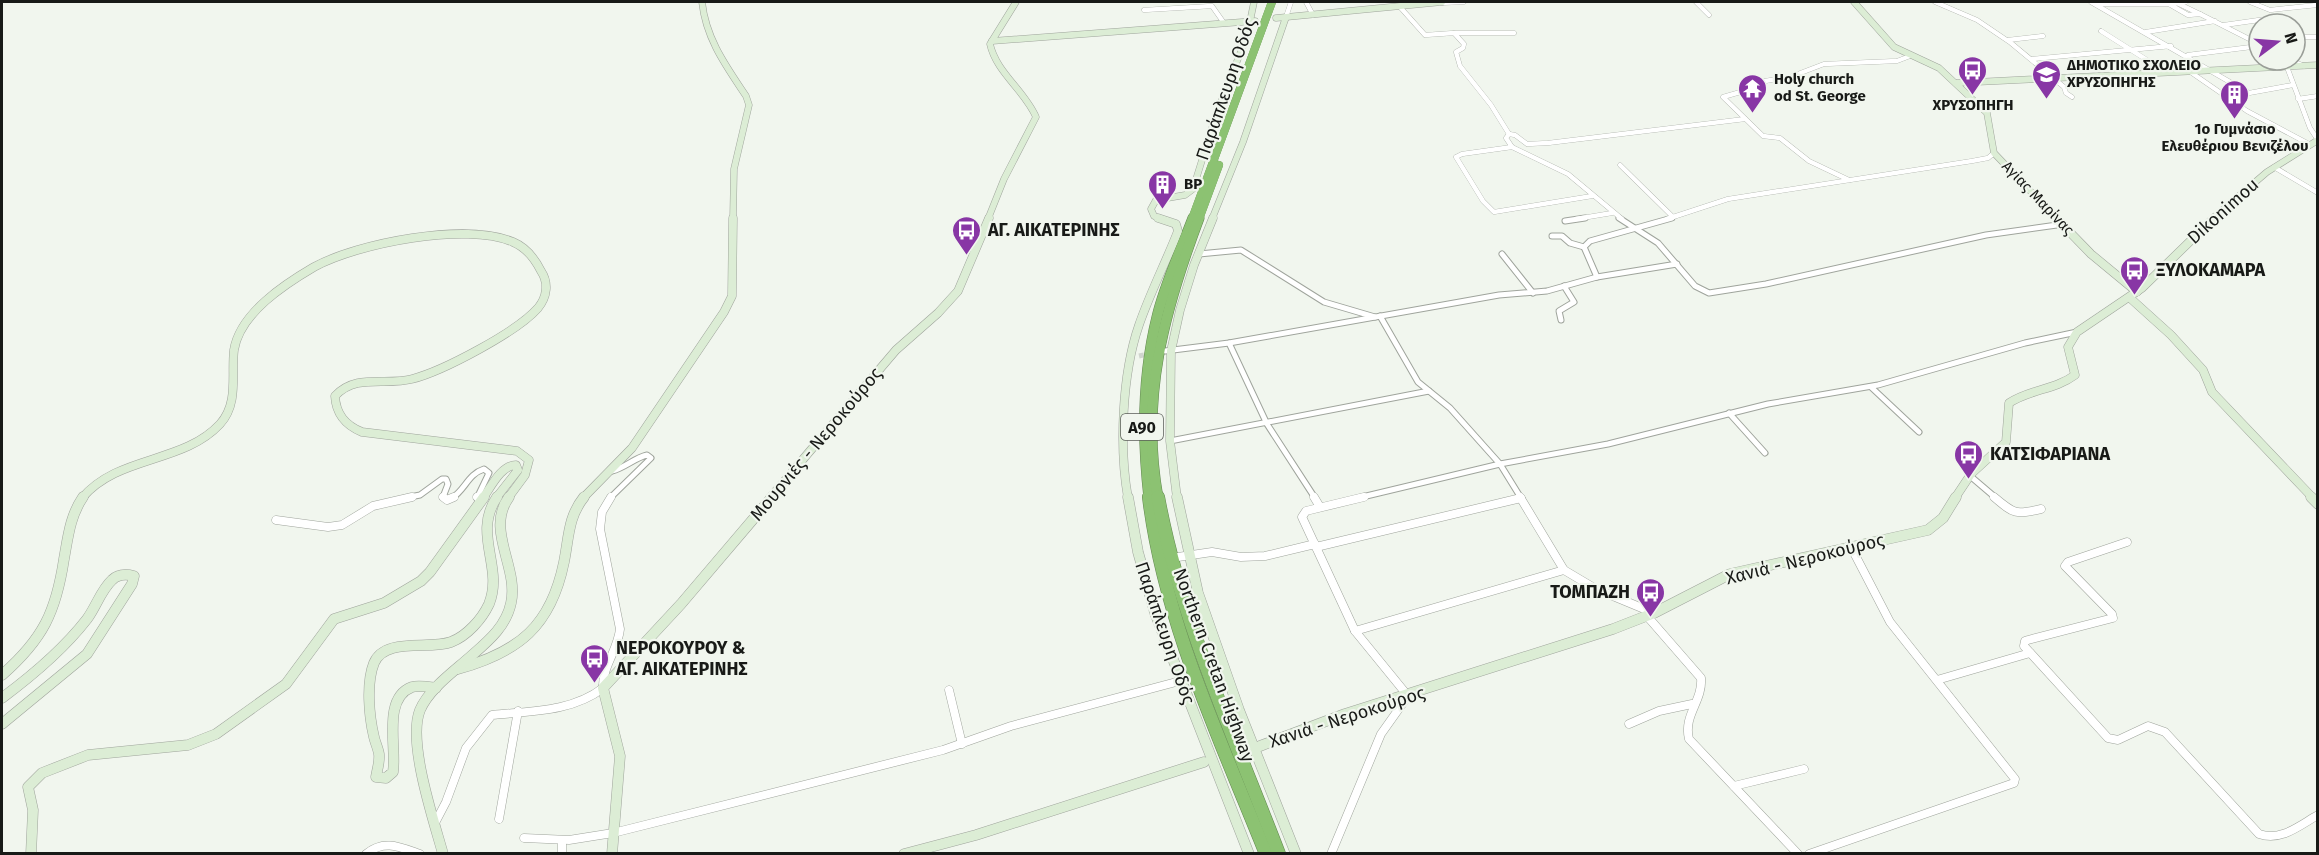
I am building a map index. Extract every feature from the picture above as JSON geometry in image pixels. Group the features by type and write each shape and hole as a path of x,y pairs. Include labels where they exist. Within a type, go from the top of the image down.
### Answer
{"highway":[{"name":"Northern Cretan Highway","path":"1266,854 1174,611 1156,545 1149,507 1142,434 1148,352 1157,315 1185,226 1272,2"},
{"name":"Northern Cretan Highway","path":"1277,2 1166,315 1154,373 1152,434 1159,506 1171,564 1203,660 1279,854"}],"main road":[{"path":"457,669 470,666 511,648 533,633 542,622 556,596 567,532 573,515 586,496 612,471 645,430 724,312 732,296 734,169 748,105 746,96 709,37 703,21 702,2"},
{"path":"992,40 1016,2"},
{"name":"Παράπλευρη Οδός","path":"1249,854 1147,593 1139,562 1123,471 1124,417 1139,327 1178,231 1176,224 1154,216 1151,212 1153,204 1160,198 1185,195 1193,189 1217,112 1254,21 1254,2"},
{"path":"1276,18 1442,2"},
{"name":"Αγίας Μαρίνας","path":"1854,2 1891,44 1910,56 1939,68 1991,119 1991,145 1994,153 2134,295 2133,303 2171,335 2203,370 2212,392 2318,504"},
{"name":"Παράπλευρη Οδός","path":"1286,17 1243,142 1199,254 1168,351 1173,478 1198,593 1217,650 1296,854"},
{"path":"992,40 1254,21"},
{"name":"Μουρνιές - Νεροκούρος","path":"603,688 681,604 896,350 938,313 958,291 969,269 1004,179 1036,117 1009,74 994,60 990,49 992,40"},
{"path":"1956,83 2247,69"},
{"name":"Dikonimou","path":"2134,295 2201,229 2274,167 2318,140"},
{"path":"2,675 33,646 46,629 60,588 71,520 84,496 97,483 111,474 187,445 220,425 227,417 233,399 235,340 245,324 269,300 315,267 358,249 390,243 486,236 514,243 522,247 546,279 547,287 544,298 536,309 520,322 429,373 396,383 354,383 345,386 335,396 344,422 362,432 517,451 529,460 527,473 508,497 501,513 500,527 512,582 512,604 494,634 436,688 415,723 443,854"},
{"path":"2077,332 2134,295"},
{"name":"Χανιά - Νεροκούρος","path":"1260,746 1345,714 1552,650 1650,614 1730,574 1928,530 1946,517 1969,475 2006,441 2008,403 2020,396 2065,382 2075,375 2068,347 2077,332"},
{"path":"31,854 33,810 28,787 36,777 88,755 188,745 216,734 286,684 334,619 384,603 426,577 445,554 503,470 510,465 516,465 516,472 491,507 487,518 487,537 494,569 494,586 485,612 465,633 449,642 392,648 380,654 374,662 372,674 373,733 379,756 376,777 381,779 390,776 396,763 393,718 400,696 408,688 414,686 436,688"},
{"path":"2,698 31,676 65,644 87,619 112,580 123,575 134,576 132,584 87,654 2,724"},
{"path":"603,688 620,758 612,854"},
{"path":"903,854 976,835 1204,762"}],"street":[{"path":"1286,17 1291,2"},
{"path":"1306,2 1313,15"},
{"path":"1372,2 1376,9"},
{"path":"1426,4 1464,2"},
{"path":"1696,2 1709,15"},
{"path":"1935,2 1977,20 2008,41 2032,59 2072,98"},
{"path":"2093,3 2169,4 2186,2"},
{"path":"2250,2 2270,10 2317,4"},
{"path":"2093,3 2187,55 2249,93 2293,84"},
{"path":"2176,3 2247,38"},
{"path":"2169,4 2189,15 2200,14"},
{"path":"1144,9 1210,5 1214,7 1224,23"},
{"path":"1400,7 1425,35 1514,33"},
{"path":"2145,32 2215,21"},
{"path":"2223,25 2247,22"},
{"path":"2101,31 2166,72"},
{"path":"1454,33 1464,44 1463,48 1456,52 1460,66 1491,105 1509,134 1515,135 1527,144 1745,119"},
{"path":"2008,41 2043,36"},
{"path":"2032,59 2171,46"},
{"path":"2187,55 2247,47"},
{"path":"1849,180 1809,161 1780,138 1763,136 1723,97 1744,92 1765,81 1794,75 1819,65 1900,60 1910,56"},
{"path":"2189,71 2247,111 2309,144"},
{"path":"2289,72 2310,128 2318,140"},
{"path":"2298,99 2318,96"},
{"path":"1509,134 1506,138 1512,147 1568,174 1612,213 1658,243 1703,292 1715,293 1794,278 1986,235 2064,224"},
{"path":"1512,147 1462,154 1456,157 1491,210 1497,212 1592,196"},
{"path":"1584,247 1590,241 1637,229 1728,199 1972,162 1988,158 1994,153"},
{"path":"1620,165 1673,217"},
{"path":"2274,167 2318,193"},
{"path":"1565,221 1612,213"},
{"path":"1552,236 1562,236 1570,243 1584,247"},
{"path":"1584,247 1597,277"},
{"path":"1199,254 1241,250 1324,302 1377,317 1418,382 1450,408 1500,464 1564,570 1596,589 1650,614 1701,678 1701,688 1692,704 1686,724 1689,739 1798,854"},
{"path":"1502,254 1533,293"},
{"path":"1168,351 1229,343 1499,295 1533,293 1597,277 1677,264"},
{"path":"1561,320 1559,310 1574,302 1564,286"},
{"path":"1331,854 1378,740 1408,696 1355,631 1302,517 1306,511 1500,464 1608,444 1729,413 1871,387 2025,343 2077,332"},
{"path":"1229,343 1267,424 1320,507"},
{"path":"1871,387 1919,432"},
{"path":"1170,441 1429,391"},
{"path":"1729,413 1764,453"},
{"path":"435,823 446,802 466,748 492,715 570,706 590,698 603,688 602,678 620,642 620,629 602,542 600,519 602,511 616,490 651,458 647,455 640,456 624,468 612,471"},
{"path":"276,520 328,527 342,525 373,506 420,495 442,479 446,479 448,484 443,497 451,500 474,473 484,469 489,473 476,498 481,501"},
{"path":"1969,475 2013,513 2020,514 2041,509"},
{"path":"1178,557 1212,552 1241,556 1265,556 1521,498"},
{"path":"2127,542 2068,562 2065,566 2112,614 2113,618 2025,641 2024,646 2108,738 2118,740 2148,726 2165,732 2265,838 2275,838 2318,815"},
{"path":"1809,854 2014,783 2015,779 2012,772 1890,622 1851,547"},
{"path":"1139,562 1150,561"},
{"path":"1355,631 1564,570"},
{"path":"1937,680 2030,653"},
{"path":"524,838 562,842 613,833 962,744 1021,723 1180,681"},
{"path":"949,690 962,744"},
{"path":"1629,724 1665,709 1692,704"},
{"path":"499,819 518,711"},
{"path":"1734,786 1804,769"},
{"path":"562,842 562,854"},
{"path":"366,854 379,844 388,843 420,854"}],"tunnel":[{"path":"1139,356 1152,353"}],"place":[{"name":"ΧΡΥΣΟΠΗΓΗ","path":"1973,96"},
{"name":"ΔΗΜΟΤΙΚΟ ΣΧΟΛΕΙΟ ΧΡΥΣΟΠΗΓΗΣ","path":"2046,100"},
{"name":"Holy church od St. George","path":"1753,114"},
{"name":"1ο Γυμνάσιο Ελευθέριου Βενιζέλου","path":"2235,120"},
{"name":"BP","path":"1163,210"},
{"name":"ΑΓ. ΑΙΚΑΤΕΡΙΝΗΣ","path":"967,256"},
{"name":"ΞΥΛΟΚΑΜΑΡΑ","path":"2135,296"},
{"name":"ΚΑΤΣΙΦΑΡΙΑΝΑ","path":"1969,480"},
{"name":"ΤΟΜΠΑΖΗ","path":"1651,618"},
{"name":"ΝΕΡΟΚΟΥΡΟΥ & ΑΓ. ΑΙΚΑΤΕΡΙΝΗΣ","path":"595,684"}]}
